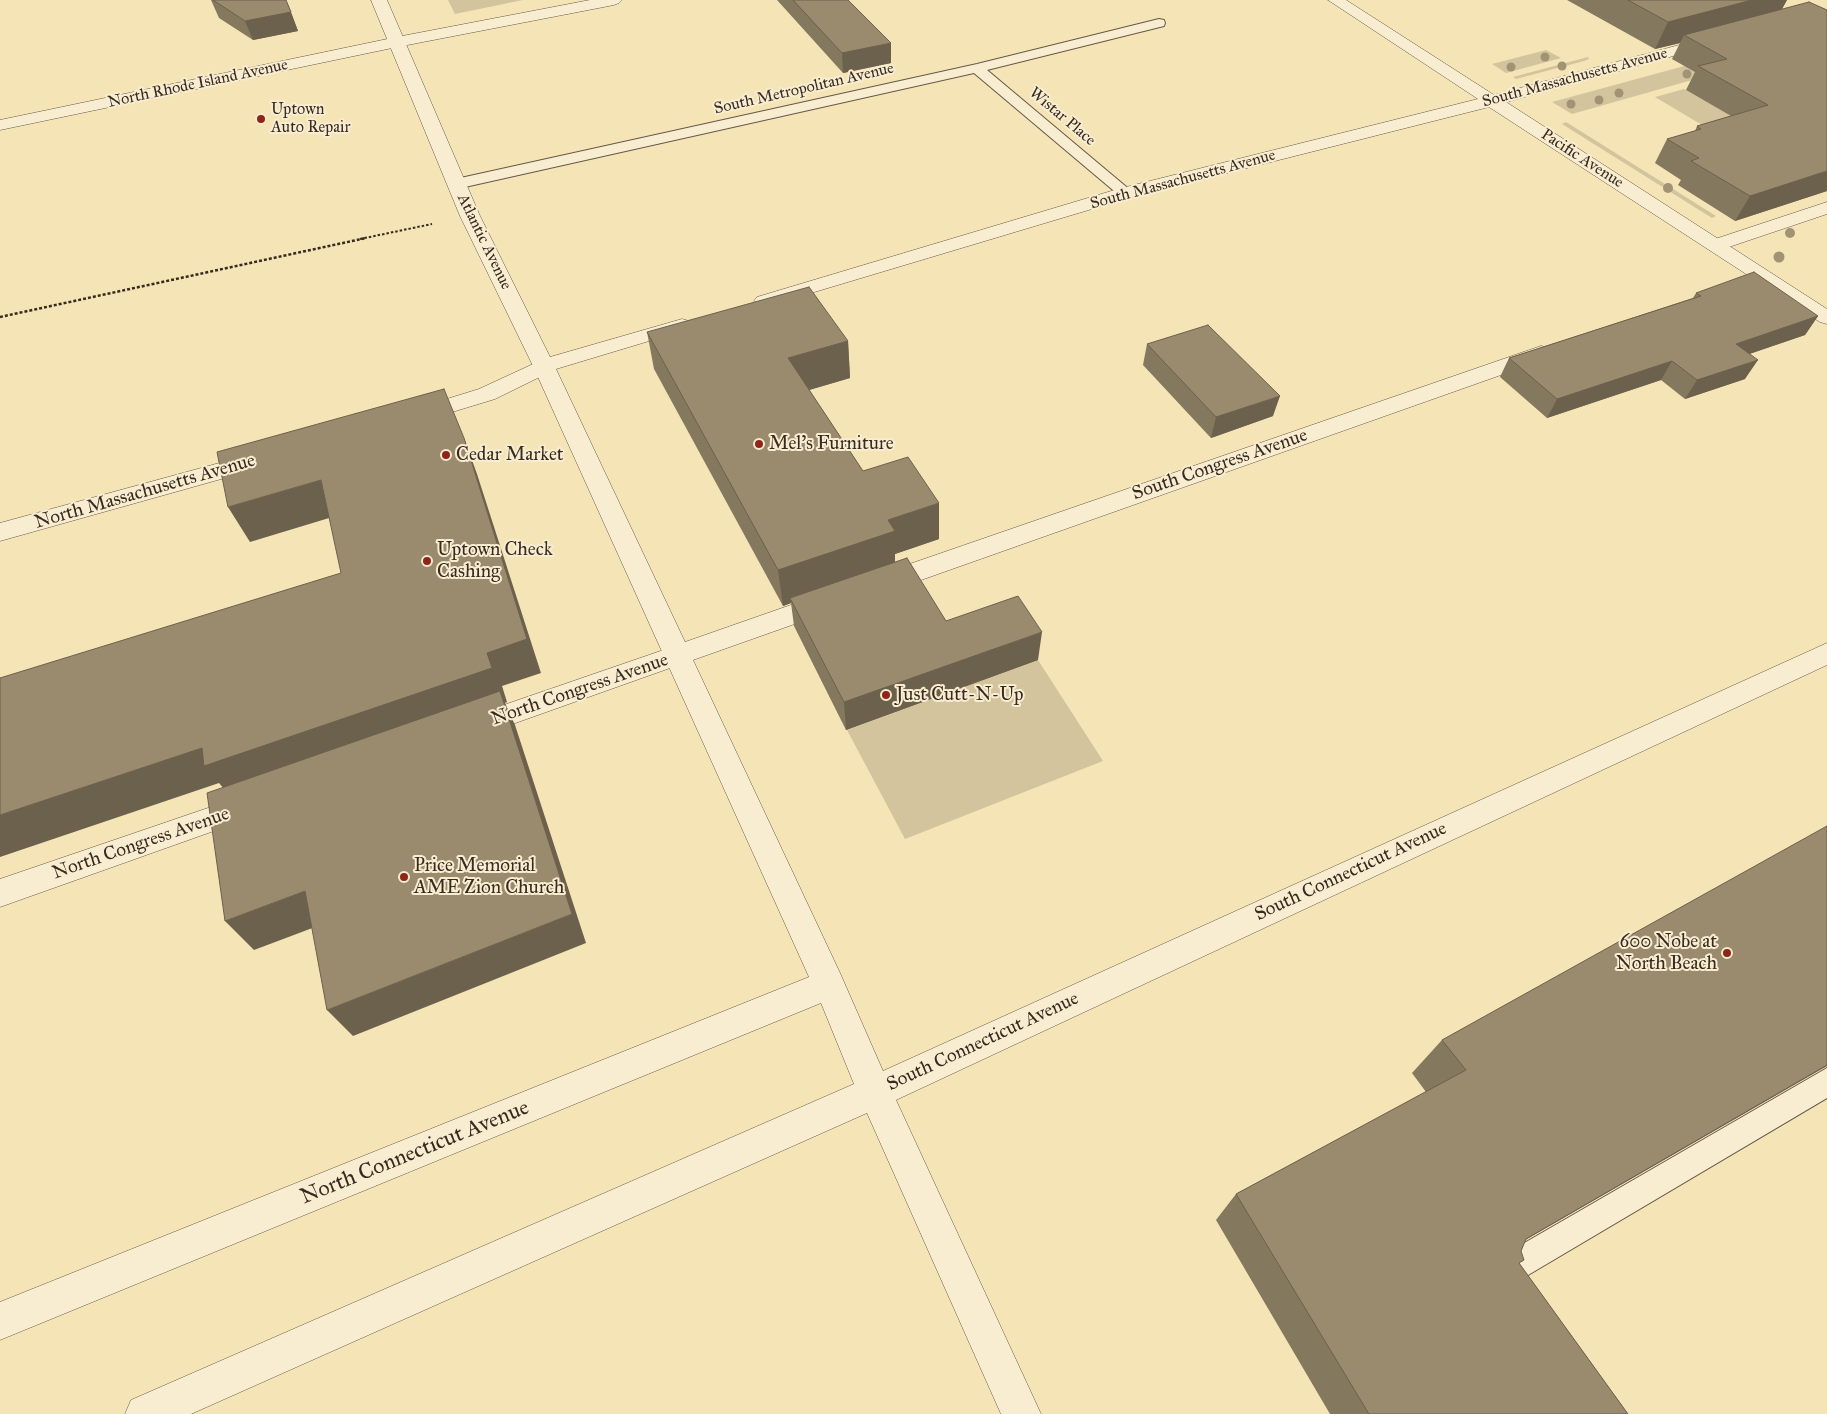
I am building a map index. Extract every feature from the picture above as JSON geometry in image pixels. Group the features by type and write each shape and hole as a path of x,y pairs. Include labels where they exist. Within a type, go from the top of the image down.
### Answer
{"street":[{"name":"Atlantic Avenue","path":"378,0 470,216 544,366 596,482 678,655 829,984 874,1092 1021,1414"},
{"name":"North Rhode Island Avenue","path":"0,126 396,42 614,0"},
{"name":"Pacific Avenue","path":"1336,0 1827,318"},
{"name":"South Massachusetts Avenue","path":"744,306 1125,194 1492,101 1726,37"},
{"path":"1716,245 1827,208"},
{"path":"1732,286 1762,276"},
{"path":"399,421 487,394 544,366 697,321"},
{"name":"South Congress Avenue","path":"678,655 1563,345"},
{"name":"North Massachusetts Avenue","path":"0,532 276,455"},
{"name":"South Connecticut Avenue","path":"874,1092 1827,652"},
{"name":"North Congress Avenue","path":"452,734 678,655"},
{"name":"North Congress Avenue","path":"0,893 273,797"},
{"name":"North Connecticut Avenue","path":"0,1321 829,984"},
{"path":"145,1414 874,1092"}],"lane":[{"name":"South Metropolitan Avenue","path":"456,184 977,68 1159,23"},
{"name":"Wistar Place","path":"977,68 1125,194"},
{"path":"1521,1306 1499,1275 1827,1082"}],"path":[{"path":"0,317 470,216"}],"shaded area":[{"path":"448,0 523,0 455,14"},
{"path":"1546,50 1561,58 1506,73 1492,64"},
{"path":"1777,56 1572,114 1552,102 1710,59"},
{"path":"1588,57 1589,59 1584,61 1516,79 1513,77"},
{"path":"1684,89 1759,132 1729,141 1655,97"},
{"path":"1566,122 1716,216 1712,218 1562,124"},
{"path":"1038,660 1103,761 905,839 847,730"}],"building":[{"path":"213,0 286,0 291,12 245,21"},
{"path":"793,0 848,0 891,43 842,53"},
{"path":"1628,0 1752,0 1668,22"},
{"path":"1809,2 1827,10 1827,171 1750,196 1691,161 1699,158 1667,139 1701,129 1697,126 1768,105 1698,66 1727,59 1684,35"},
{"path":"1754,272 1818,316 1736,344 1758,360 1697,380 1672,361 1557,399 1509,358 1701,296 1696,293"},
{"name":"Mel's Furniture","path":"809,287 848,341 788,358 863,471 908,457 939,503 888,520 895,531 778,570 647,332"},
{"path":"1208,325 1280,396 1216,417 1147,344"},
{"path":"444,389 464,438 527,639 487,653 492,668 204,766 202,748 0,815 0,678 341,573 321,480 228,507 217,452"},
{"path":"907,558 946,621 1018,596 1042,632 844,702 790,598"},
{"name":"Price Memorial AME Zion Church","path":"500,691 572,914 327,1010 305,891 225,921 207,793"},
{"path":"1827,826 1827,1065 1526,1239 1521,1251 1524,1260 1519,1263 1628,1414 1369,1414 1236,1194 1466,1070 1442,1040"}],"place":[{"name":"Uptown Auto Repair","path":"261,119"},
{"name":"Mel's Furniture","path":"759,444"},
{"name":"Cedar Market","path":"446,455"},
{"name":"Uptown Check Cashing","path":"427,561"},
{"name":"Just Cutt-N-Up","path":"886,695"},
{"name":"Price Memorial AME Zion Church","path":"404,877"},
{"name":"600 Nobe at North Beach","path":"1727,953"}]}
